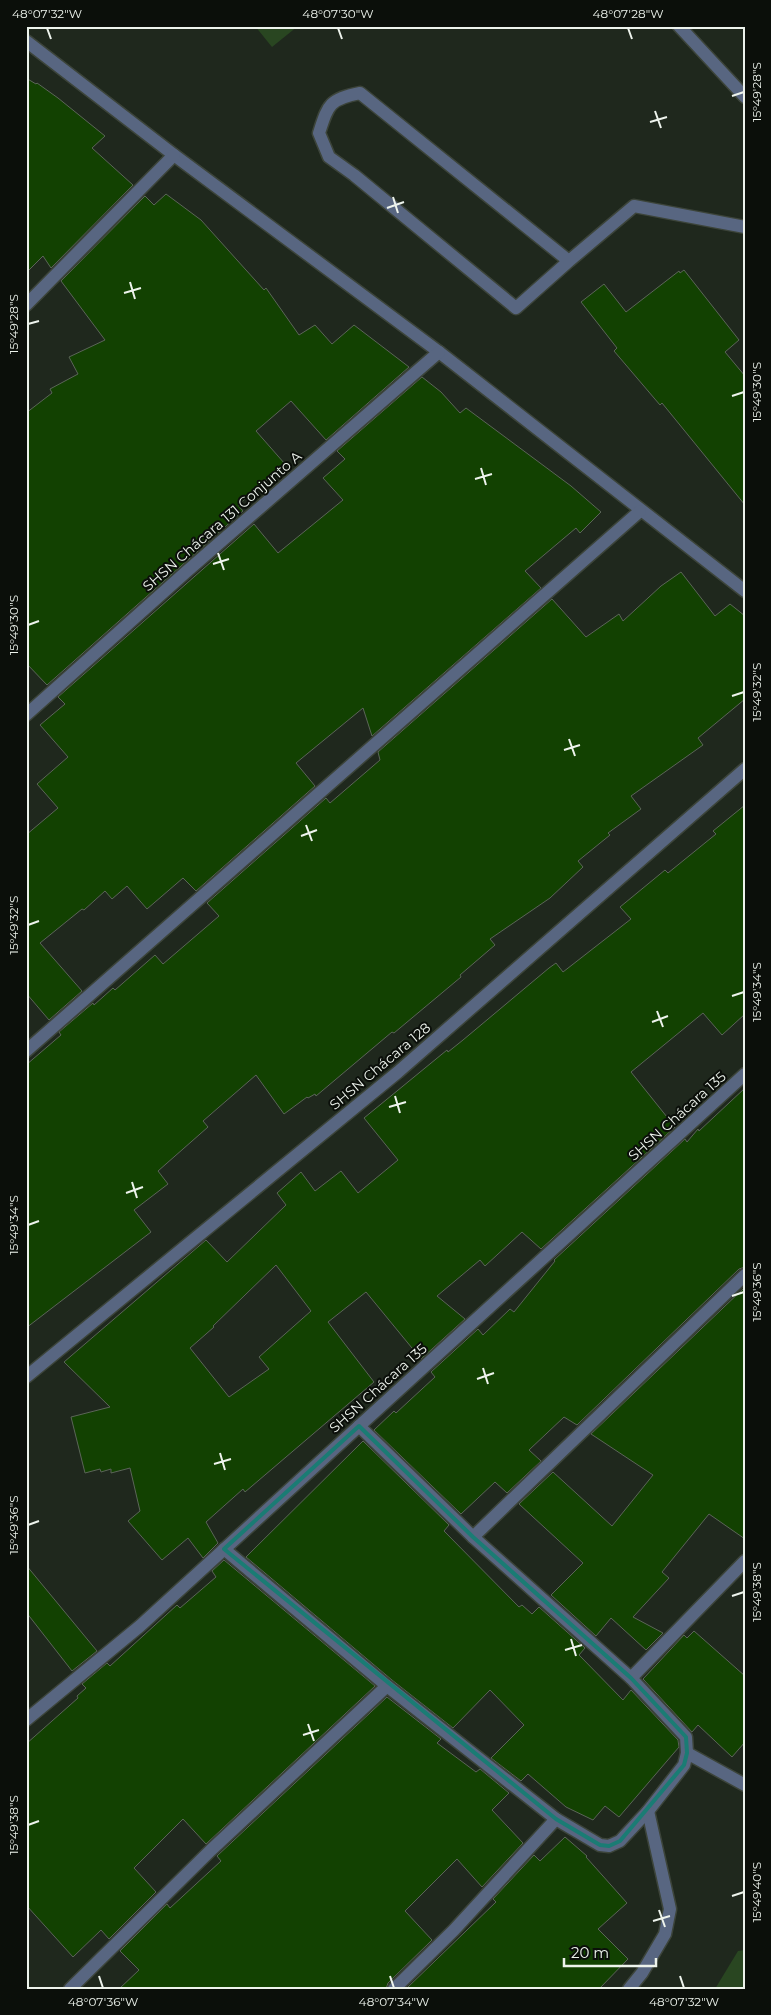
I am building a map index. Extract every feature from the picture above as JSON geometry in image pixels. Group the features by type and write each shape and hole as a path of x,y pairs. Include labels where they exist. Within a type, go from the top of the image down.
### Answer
{"street":[{"path":"680,26 745,97"},
{"path":"26,41 439,352 640,511 745,591"},
{"path":"569,261 360,93 341,96 327,108 319,133 329,157 354,175 516,308 634,206 745,227"},
{"path":"26,305 174,154"},
{"name":"SHSN Chácara 131 Conjunto A","path":"26,715 193,566 439,352"},
{"path":"26,1051 640,511"},
{"name":"SHSN Chácara 128","path":"26,1377 398,1072 745,769"},
{"name":"SHSN Chácara 135","path":"26,1720 140,1626 745,1074"},
{"path":"473,1537 745,1275"},
{"path":"224,1549 387,1686 556,1819 600,1845 609,1846 620,1841 648,1811 684,1765 687,1753 686,1737 632,1678 473,1537 359,1426"},
{"path":"632,1678 745,1561"},
{"path":"70,1989 211,1850 387,1686"},
{"path":"687,1753 745,1785"},
{"path":"629,1989 642,1973 665,1934 670,1909 648,1811"},
{"path":"394,1989 454,1930 556,1819"}],"highlighted area":[{"path":"359,1426 473,1537 631,1678 686,1737 687,1753 684,1765 620,1841 609,1846 600,1845 556,1819 224,1549"}],"green space":[{"path":"255,26 298,26 272,47"},
{"path":"745,1950 745,1989 715,1989 738,1951"}],"building":[{"path":"26,78 37,83 58,98 105,136 92,148 133,185 51,268 43,256 26,273"},
{"path":"166,194 201,220 264,290 266,288 299,335 315,325 332,344 354,325 409,367 326,440 291,401 256,431 285,464 238,505 243,511 47,685 26,663 26,413 52,393 50,389 78,374 69,357 105,340 61,281 145,196 154,205"},
{"path":"684,270 739,340 725,352 745,376 745,505 662,403 660,405 614,351 617,348 581,302 604,284 626,312 679,271 680,273"},
{"path":"422,377 441,392 460,413 466,408 571,486 601,512 580,533 576,528 525,571 541,588 372,736 363,708 296,763 315,786 196,891 183,878 147,909 127,886 112,899 105,891 84,910 82,909 40,943 82,991 49,1020 26,993 26,835 58,808 37,784 68,757 40,725 65,704 58,697 254,524 278,553 343,500 323,478 345,459 337,451"},
{"path":"681,572 715,616 730,604 745,616 745,699 698,738 703,745 631,796 641,809 608,833 610,835 578,861 583,867 550,898 490,939 495,945 460,975 461,977 316,1096 315,1094 307,1097 284,1114 256,1075 203,1121 208,1127 158,1171 168,1184 134,1210 151,1232 26,1328 26,1065 61,1035 59,1032 93,1003 94,1005 113,988 115,990 155,955 163,964 219,916 207,903 326,798 330,803 380,760 378,752 552,599 586,637 619,614 623,621 661,586"},
{"path":"745,805 745,1014 722,1035 703,1013 631,1072 675,1127 541,1249 522,1232 485,1266 480,1260 437,1296 465,1319 421,1359 366,1292 328,1322 374,1382 245,1492 243,1489 206,1522 218,1543 203,1558 188,1538 162,1560 128,1521 140,1511 130,1468 111,1473 111,1469 101,1472 100,1469 85,1473 71,1417 110,1407 64,1362 206,1240 227,1262 286,1205 277,1193 301,1172 315,1191 341,1171 358,1193 398,1160 364,1118 447,1050 448,1052 463,1040 549,968 556,963 563,972 631,919 620,907 665,870 668,873 716,834 713,831","holes":["276,1265 311,1311 259,1357 269,1369 229,1397 190,1348 214,1327"]},
{"path":"745,1088 745,1267 739,1269 577,1425 564,1417 529,1450 541,1461 507,1493 495,1482 461,1514 374,1430 394,1411 396,1413 435,1377 431,1372 478,1329 483,1335 510,1309 514,1312 554,1260 685,1139 687,1142 698,1129 699,1131"},
{"path":"745,1287 745,1539 709,1514 662,1572 669,1578 633,1617 663,1633 646,1650 611,1618 596,1636 551,1595 583,1563 519,1504 553,1472 612,1526 653,1475 591,1434"},
{"path":"363,1441 449,1525 444,1531 519,1607 522,1605 532,1614 539,1607 585,1648 579,1655 623,1700 631,1690 678,1740 679,1747 619,1817 605,1806 593,1820 566,1807 528,1774 521,1781 491,1758 524,1725 490,1690 453,1728 392,1680 246,1557"},
{"path":"224,1560 375,1686 206,1844 183,1819 134,1868 156,1892 109,1939 101,1930 73,1957 26,1905 26,1744 78,1698 77,1696 86,1688 82,1684 107,1663 110,1666 177,1605 180,1608 216,1577 212,1571"},
{"path":"26,1565 97,1651 72,1671 26,1612"},
{"path":"694,1631 745,1676 745,1742 732,1757 698,1725 692,1732 643,1679 684,1635 687,1638"},
{"path":"387,1697 441,1739 437,1743 476,1772 480,1769 509,1793 492,1810 523,1843 482,1887 457,1859 405,1911 432,1940 388,1983 386,1989 119,1989 139,1970 120,1951 167,1904 170,1908 221,1861 217,1856"},
{"path":"565,1837 587,1856 627,1903 598,1929 628,1959 599,1989 406,1989 496,1902 493,1899 534,1855 540,1861"}]}
